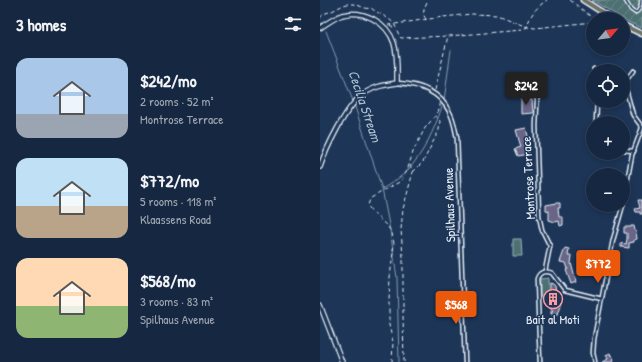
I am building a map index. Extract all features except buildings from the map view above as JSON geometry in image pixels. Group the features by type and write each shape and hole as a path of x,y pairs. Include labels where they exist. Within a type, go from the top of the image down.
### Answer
{"main road":[{"path":"583,0 602,12"},
{"path":"630,28 642,34"}],"street":[{"path":"320,28 338,17 355,13 371,18 383,27 391,37 395,47 397,84 373,88 359,97 332,139 320,167"},
{"path":"630,170 634,151 642,127 633,115 625,86 625,82 633,71"},
{"name":"Montrose Terrace","path":"538,80 536,126 538,216 550,248 545,272 540,274 537,279 540,362"},
{"name":"Spilhaus Avenue","path":"397,84 419,86 434,94 442,101 450,112 457,138 464,362"},
{"path":"630,151 634,151"},
{"path":"595,362 593,347 613,240 621,212"},
{"path":"545,272 553,274 562,288 567,291 602,299"},
{"path":"320,305 342,362"}],"lane":[{"path":"625,0 631,10 635,13 639,11 641,1"}],"path":[{"path":"426,19 423,14 428,0"},
{"path":"401,38 522,30 527,27 531,15 535,9 547,0"},
{"path":"570,0 586,13"},
{"path":"320,18 323,14"},
{"path":"383,27 426,19 472,14 497,15 527,27 536,28 586,23"},
{"path":"389,25 395,29"},
{"path":"434,94 448,36"},
{"path":"392,362 393,342 389,325 389,301 394,244 390,230 372,212 368,206 368,202 371,198 401,181 407,171 425,128 440,108 439,102"},
{"path":"404,362 402,314 403,256 401,229 403,209 413,172 424,162 439,130 440,121 436,115"},
{"path":"409,165 413,172"}],"green space":[{"path":"592,0 642,0 642,28 630,23 630,12 612,12"},
{"path":"513,239 521,239 522,256 513,256"},
{"path":"548,278 549,296 540,296 540,279"}],"waterway":[{"name":"Cecilia Stream","path":"326,31 353,101"},
{"path":"444,101 451,50"},
{"name":"Cecilia Stream","path":"354,104 382,189"},
{"path":"399,362 397,278 382,189 404,174 419,157 432,133 442,107"}],"place":[{"name":"Bait al Moti","path":"553,299"}]}
